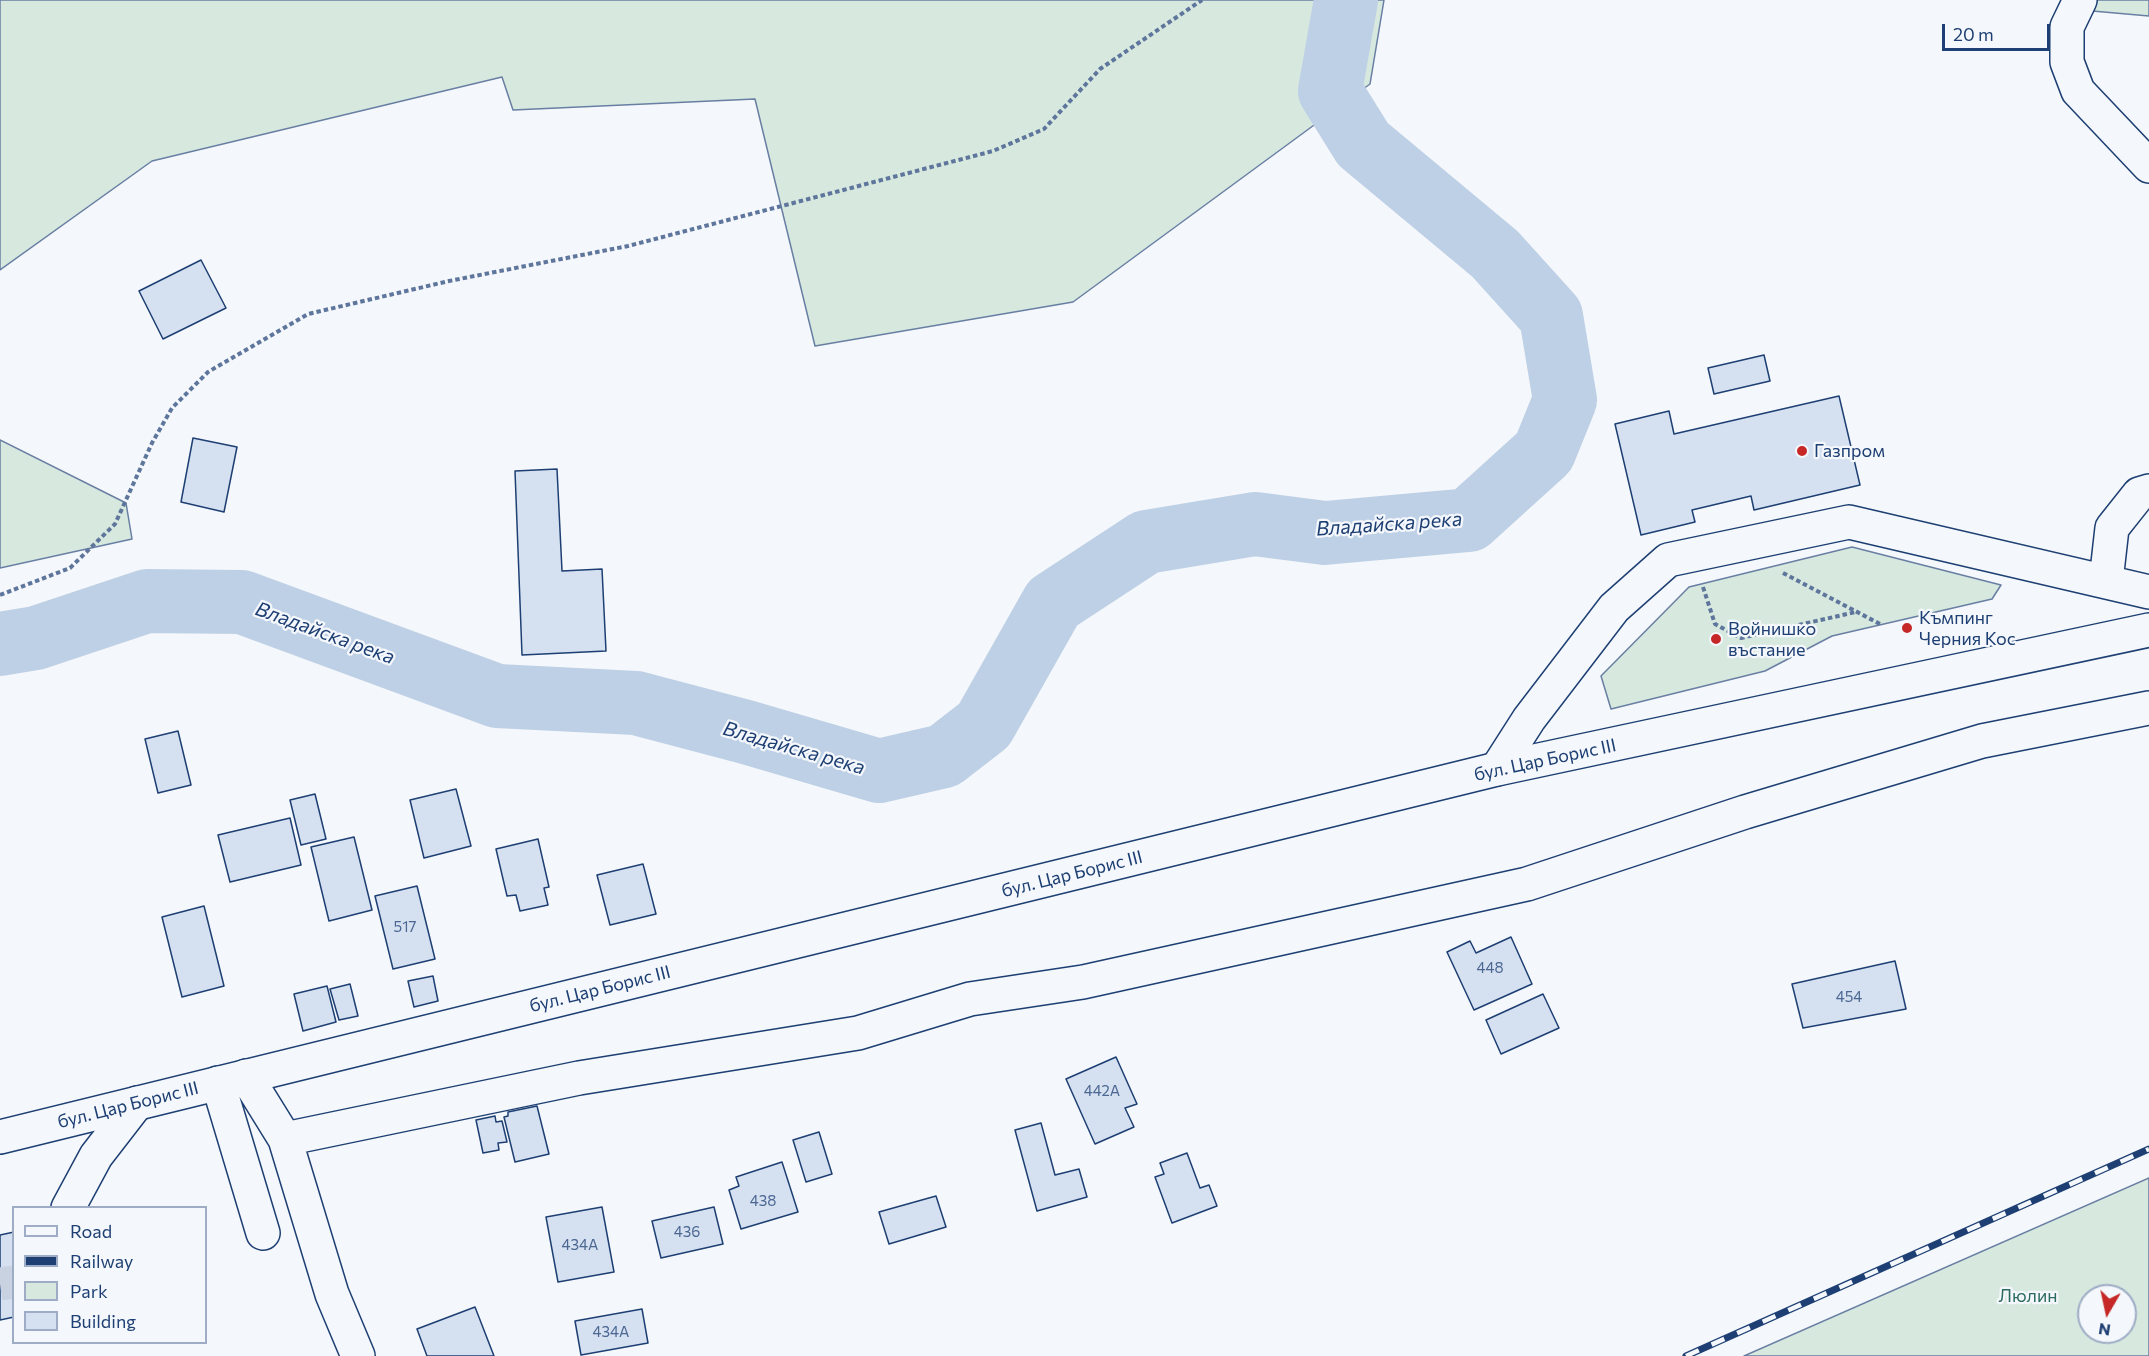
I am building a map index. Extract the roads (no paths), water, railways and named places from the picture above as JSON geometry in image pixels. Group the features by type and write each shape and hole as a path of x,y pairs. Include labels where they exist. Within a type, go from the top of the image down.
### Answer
{"street":[{"path":"2080,0 2067,27 2067,62 2078,91 2149,166"},
{"path":"2106,581 2112,528 2139,494 2149,491"},
{"path":"1497,769 1529,719 1614,608 1668,560 1849,522 2149,592"},
{"name":"бул. Цар Борис III","path":"0,1137 1497,769 2149,630"},
{"path":"285,1139 579,1078 858,1033 970,999 1083,982 1527,884 1745,812 1982,741 2149,708"},
{"path":"232,1079 285,1139 332,1294 358,1356"},
{"path":"232,1079 263,1233"},
{"path":"69,1206 96,1156 137,1103"}],"waterway":[{"name":"Владайска река","path":"0,644 36,638 147,601 242,602 497,696 636,703 879,771 944,756 984,725 1053,603 1146,542 1255,524 1325,533 1469,520 1544,452 1565,400 1551,316 1495,254 1363,144 1330,91 1346,0"}],"tunnel":[{"path":"0,1284 12,1282"}],"railway":[{"path":"1686,1356 2149,1149"}],"place":[{"name":"Газпром","path":"1802,451"},
{"name":"Къмпинг Черния Кос","path":"1907,628"},
{"name":"Войнишко въстание","path":"1716,639"}],"park label":[{"name":"Люлин","path":"2028,1296"}]}
